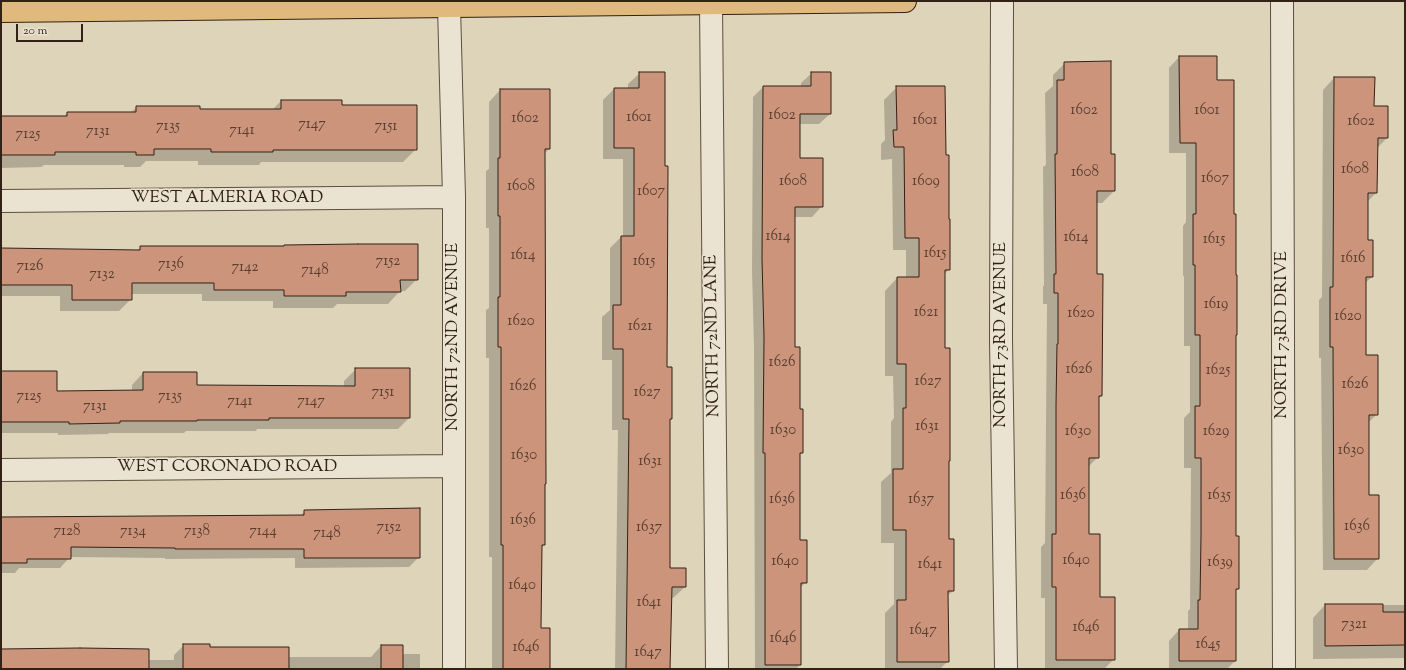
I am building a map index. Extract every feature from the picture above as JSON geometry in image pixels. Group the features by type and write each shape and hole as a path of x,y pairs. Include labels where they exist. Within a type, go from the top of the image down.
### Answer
{"main road":[{"path":"1,10 905,1"}],"street":[{"name":"NORTH 73RD AVENUE","path":"1002,1 1001,339 1006,669"},
{"name":"NORTH 73RD DRIVE","path":"1282,1 1284,669"},
{"name":"NORTH 72ND LANE","path":"711,3 717,669"},
{"name":"NORTH 72ND AVENUE","path":"449,6 454,197 454,669"},
{"name":"WEST ALMERIA ROAD","path":"1,201 454,197"},
{"name":"WEST CORONADO ROAD","path":"1,470 454,466"}],"building":[{"path":"1179,56 1217,56 1217,80 1234,80 1234,214 1236,214 1237,275 1236,536 1239,536 1239,589 1236,589 1236,661 1179,661 1179,629 1198,629 1198,600 1200,600 1201,458 1195,458 1195,406 1200,406 1200,335 1195,335 1195,265 1193,265 1193,214 1196,214 1196,143 1180,143"},
{"path":"1111,61 1111,154 1115,154 1115,191 1097,191 1097,274 1103,274 1102,396 1099,396 1099,458 1089,458 1089,534 1100,534 1100,597 1115,597 1115,660 1056,660 1056,587 1052,587 1052,534 1056,534 1058,293 1054,293 1054,274 1056,274 1055,154 1057,154 1057,80 1064,80 1064,62"},
{"path":"639,72 665,72 665,166 668,166 667,367 672,367 672,419 670,419 670,568 686,568 686,587 672,587 670,669 626,669 629,419 623,419 623,349 613,349 613,305 621,305 621,236 634,236 634,148 614,148 614,88 639,88"},
{"path":"811,72 831,72 831,114 800,114 800,158 823,158 823,207 795,207 795,347 800,347 800,409 803,409 803,453 800,453 800,540 807,540 807,583 801,583 801,665 765,665 765,453 763,453 764,337 762,259 763,86 811,86"},
{"path":"1334,77 1375,77 1374,106 1388,106 1388,138 1378,138 1377,193 1368,193 1368,240 1373,240 1373,277 1366,277 1366,355 1378,355 1378,415 1369,415 1369,495 1379,495 1379,559 1334,559 1333,347 1330,347 1330,287 1333,287"},
{"path":"896,86 945,86 946,155 949,155 950,270 945,270 945,348 950,348 949,539 954,539 954,591 948,591 949,662 897,662 897,600 906,600 906,530 893,530 893,469 903,469 903,408 906,408 906,364 897,364 897,277 919,277 919,238 905,238 904,147 894,147 893,130 897,130"},
{"path":"500,89 550,89 550,149 545,149 546,484 545,545 542,545 541,628 550,628 550,669 503,669 503,545 501,545 501,347 498,347 498,297 500,297 498,158 500,158"},
{"path":"281,100 342,100 342,105 417,105 417,150 273,150 273,152 211,152 211,149 154,149 154,155 136,155 136,152 55,152 55,155 1,155 1,116 67,116 67,112 136,112 136,106 200,106 200,109 281,109"},
{"path":"418,244 418,280 400,280 401,292 346,292 346,296 284,296 284,290 214,290 214,283 132,283 132,300 72,300 72,285 1,285 1,248 140,250 140,246 284,246"},
{"path":"355,368 410,368 410,418 269,418 269,420 120,421 120,423 69,424 69,422 1,422 1,371 57,371 57,391 143,390 143,372 197,372 197,385 355,386"},
{"path":"420,508 420,558 304,558 304,549 71,547 71,559 27,559 27,563 1,563 1,517 304,515 304,510"},
{"path":"1325,604 1383,604 1383,612 1405,612 1405,645 1325,646"},
{"path":"183,644 210,644 210,647 289,647 289,669 183,669"},
{"path":"381,645 403,645 403,669 381,669"},
{"path":"1,649 149,649 149,669 1,669"}]}
